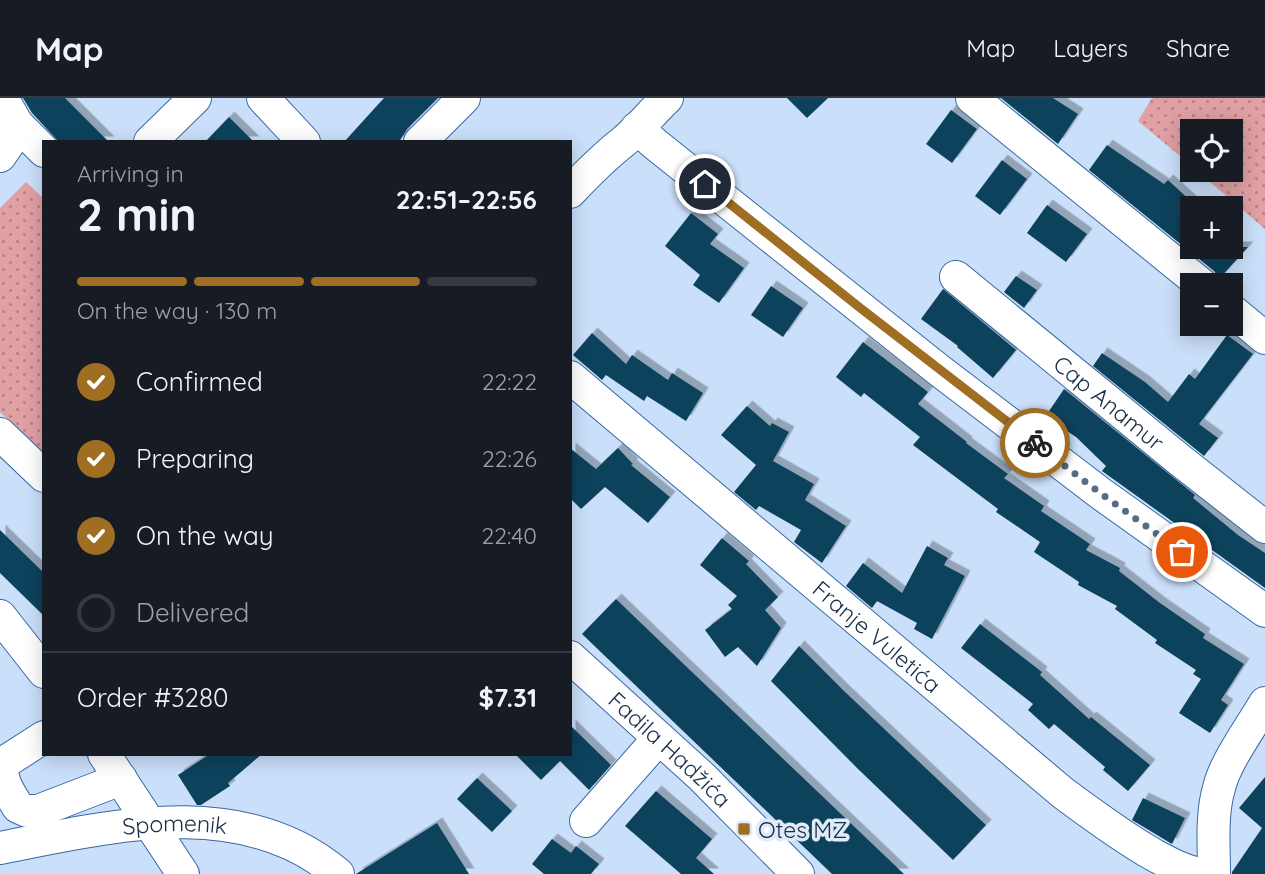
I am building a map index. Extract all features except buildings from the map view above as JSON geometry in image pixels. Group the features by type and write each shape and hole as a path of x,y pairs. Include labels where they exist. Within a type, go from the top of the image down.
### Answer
{"street":[{"path":"152,140 194,98"},
{"path":"263,98 296,139"},
{"path":"422,140 464,98"},
{"path":"572,190 667,98"},
{"path":"972,98 1187,273"},
{"path":"8,113 42,149"},
{"path":"0,156 15,134 8,113"},
{"path":"637,128 962,387 1100,493 1265,611"},
{"name":"Cap Anamur","path":"956,276 1265,527"},
{"path":"1243,320 1265,338"},
{"name":"Franje Vuletića","path":"572,379 1063,793 1126,839 1173,865 1200,874"},
{"path":"0,434 42,474"},
{"path":"0,616 42,669"},
{"name":"Fadila Hadžića","path":"572,659 702,777 798,874"},
{"path":"1214,874 1215,806 1218,788 1223,773 1265,703"},
{"path":"42,738 2,764 3,781 18,807 27,811 38,811 113,766 183,874"},
{"path":"586,821 659,738"},
{"name":"Spomenik","path":"0,848 112,827 188,822 225,824 261,832 294,845 338,874"}],"shaded area":[{"path":"1152,98 1265,98 1265,229 1243,210 1243,196 1226,196 1210,182 1243,182 1243,119 1180,119 1180,156 1138,121"},
{"path":"26,182 42,197 42,453 0,412 0,208"}],"way so far":[{"path":"1035,443 1182,552"}],"place":[{"name":"Otes MZ","path":"744,829"}],"route":[{"path":"705,184 1035,443"}]}
